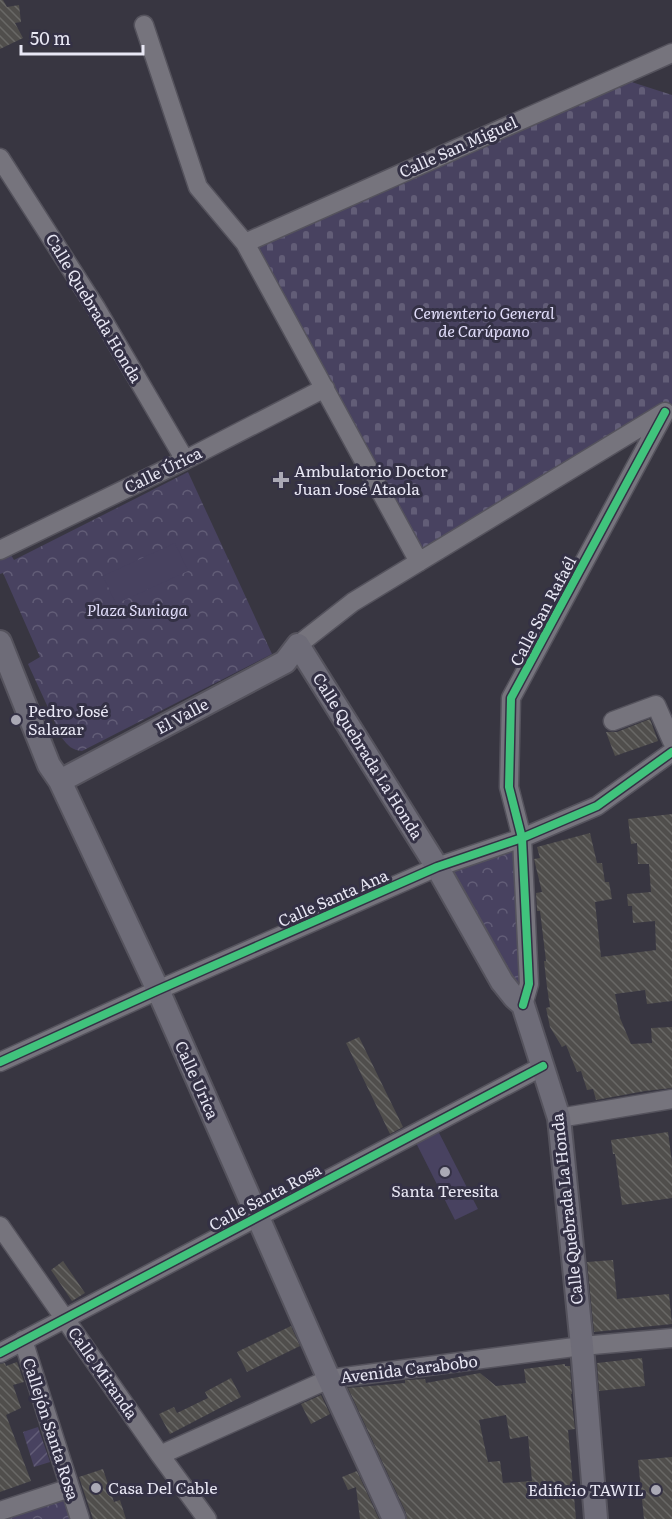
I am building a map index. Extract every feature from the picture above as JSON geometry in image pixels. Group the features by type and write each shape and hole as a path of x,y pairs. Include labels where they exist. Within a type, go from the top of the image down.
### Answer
{"main road":[{"name":"Calle Urica","path":"0,642 5,674 49,765 60,781 158,990 329,1379 394,1519"},
{"name":"El Valle","path":"60,781 285,662 298,645"},
{"name":"Calle Quebrada La Honda","path":"298,645 437,867 502,982 523,1005 559,1118 582,1346 596,1519"}],"street":[{"path":"144,25 198,187 245,243 419,562"},
{"name":"Calle San Miguel","path":"245,243 672,53"},
{"name":"Calle Quebrada Honda","path":"0,158 96,308 185,460"},
{"name":"Calle Úrica","path":"0,550 185,460 325,388"},
{"name":"Calle San Rafaél","path":"298,645 353,602 669,410"},
{"name":"Calle San Rafaél","path":"522,838 509,787 512,698 669,410"},
{"path":"613,721 656,705 672,741"},
{"name":"Calle Santa Ana","path":"0,1062 437,867 522,838 597,806 672,752"},
{"path":"522,838 530,984 523,1005"},
{"name":"Calle Santa Rosa","path":"0,1353 543,1066"},
{"path":"559,1118 672,1099"},
{"name":"Calle Miranda","path":"0,1226 207,1519"},
{"name":"Avenida Carabobo","path":"160,1455 329,1379 582,1346 672,1338"},
{"name":"Callejón Santa Rosa","path":"22,1340 80,1519"},
{"path":"0,1511 70,1488"}],"green space":[{"name":"Cementerio General de Carúpano","path":"616,77 672,95 672,408 419,562 245,243"},
{"name":"Plaza Suniaga","path":"188,472 272,654 82,751 76,750 62,738 28,664 40,657 3,573 0,574 0,554 8,550 14,560"},
{"path":"175,543 188,571 116,604 103,576"},
{"path":"517,845 520,995 446,868"},
{"name":"Santa Teresita","path":"434,1123 478,1209 455,1220 412,1135"},
{"path":"38,1427 50,1462 34,1467 23,1432"},
{"path":"70,1488 80,1519 0,1519"}],"building":[{"path":"0,0 3,0 7,7 19,5 21,22 15,23 23,38 0,49"},
{"path":"650,719 658,741 615,756 606,732 617,732"},
{"path":"672,814 672,1001 647,1004 645,990 615,994 620,1018 631,1044 652,1043 651,1028 672,1027 672,1088 596,1100 593,1089 587,1090 581,1071 577,1072 566,1045 562,1047 550,1027 546,1008 550,1007 544,961 546,961 540,911 537,911 536,893 542,892 534,859 540,858 537,847 590,833 597,863 602,863 605,882 609,882 612,899 595,902 601,957 656,950 655,921 633,923 632,906 628,906 627,894 651,892 649,864 638,864 637,843 631,844 628,819"},
{"path":"359,1037 403,1127 390,1134 346,1043"},
{"path":"668,1132 672,1162 672,1198 622,1205 611,1140"},
{"path":"613,1260 617,1299 669,1294 672,1324 594,1332 587,1262"},
{"path":"63,1261 85,1293 72,1301 51,1270"},
{"path":"291,1326 300,1346 247,1372 237,1352"},
{"path":"642,1358 645,1386 599,1391 597,1363"},
{"path":"17,1362 24,1382 13,1385 21,1408 6,1415 31,1481 0,1492 0,1364 5,1363 6,1366"},
{"path":"565,1364 565,1366 570,1366 575,1429 568,1430 576,1519 407,1519 348,1388 405,1383 405,1380 425,1379 426,1383 480,1373 496,1386 526,1383 524,1369","holes":["506,1415 510,1439 528,1436 532,1481 503,1483 500,1461 488,1462 479,1420"]},
{"path":"231,1378 241,1397 170,1434 159,1414 174,1407 177,1413 208,1398 205,1392"},
{"path":"321,1395 330,1414 311,1424 301,1404"},
{"name":"Edificio TAWIL","path":"672,1457 672,1519 644,1519 638,1460"},
{"name":"Casa Del Cable","path":"103,1469 114,1502 120,1500 126,1519 93,1519 79,1477"},
{"path":"357,1471 379,1519 360,1519 356,1487 348,1490 342,1477"}],"cycle path":[{"path":"523,1005 529,984 522,838 509,787 511,698 665,412"},
{"path":"0,1062 437,867 522,838 597,806 672,752"},
{"path":"0,1353 543,1066"}],"place":[{"name":"Ambulatorio Doctor Juan José Ataola","path":"281,480"},
{"name":"Pedro José Salazar","path":"16,720"},
{"name":"Santa Teresita","path":"445,1172"},
{"name":"Casa Del Cable","path":"96,1488"},
{"name":"Edificio TAWIL","path":"656,1490"}]}
